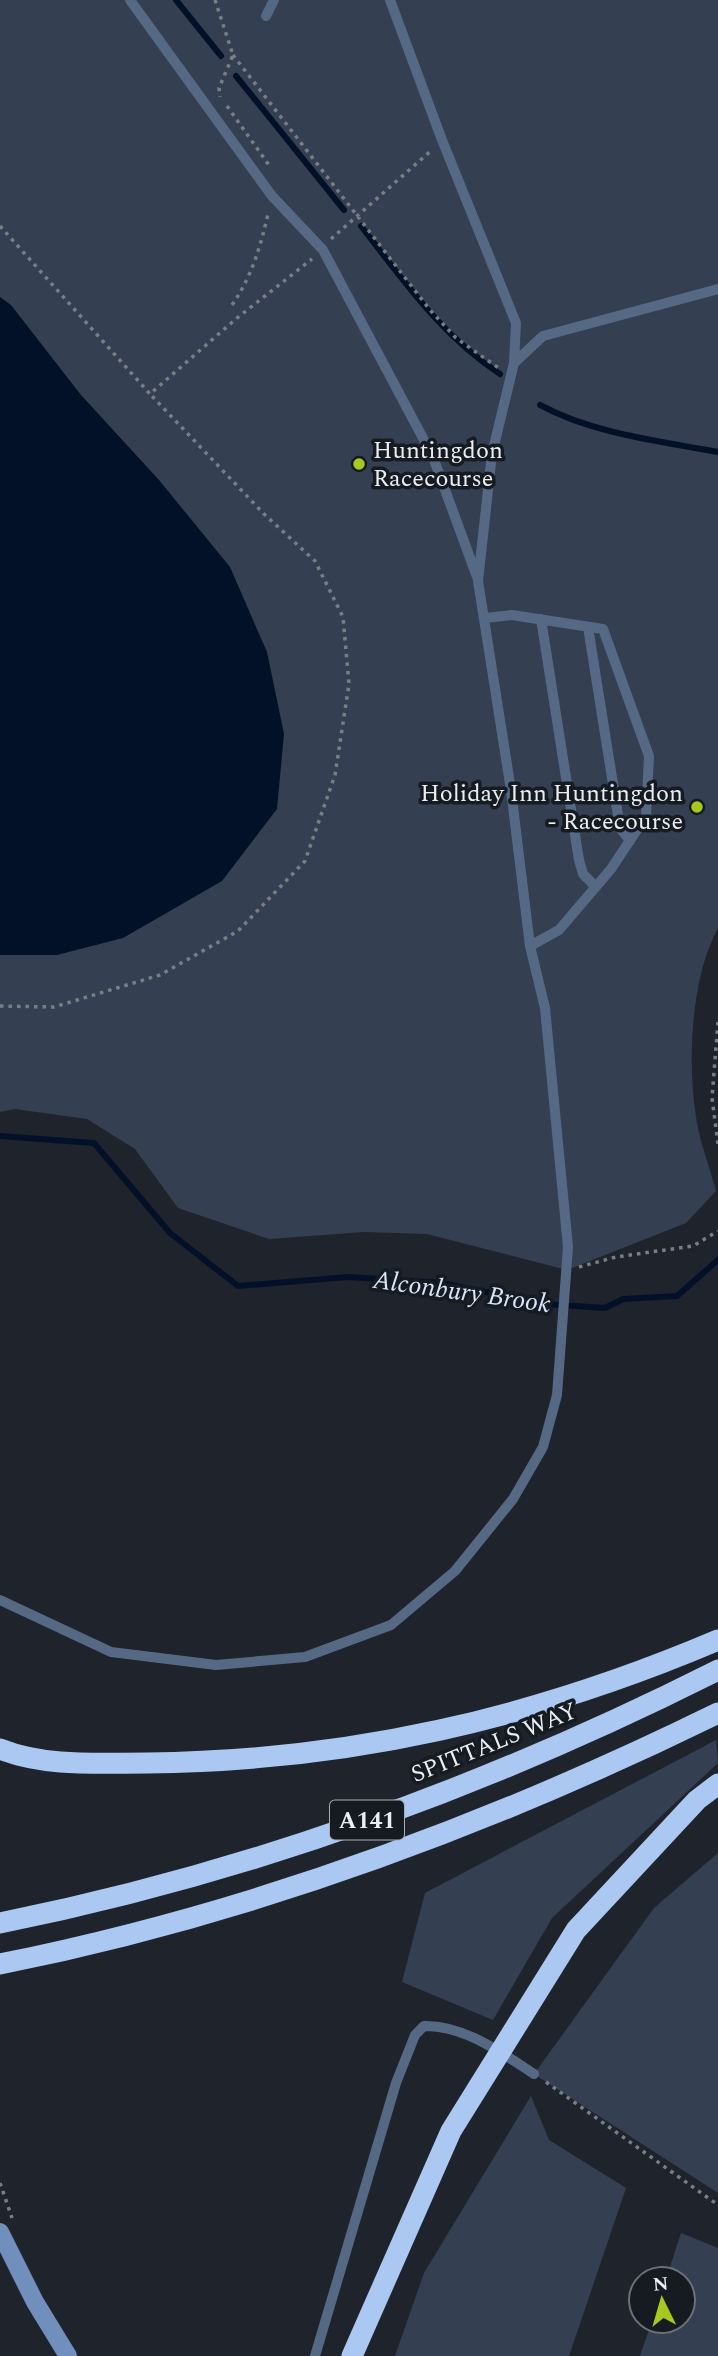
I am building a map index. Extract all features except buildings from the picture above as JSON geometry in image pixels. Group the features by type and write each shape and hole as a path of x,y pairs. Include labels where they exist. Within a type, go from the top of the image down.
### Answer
{"highway":[{"path":"0,1749 24,1759 218,1762 390,1742 543,1706 718,1640"},
{"name":"SPITTALS WAY","path":"0,1923 183,1878 351,1826 514,1764 718,1670"},
{"name":"A141","path":"0,1964 202,1915 383,1857 561,1787 718,1713"},
{"path":"352,2356 451,2131 502,2053 576,1930 697,1800 718,1784"}],"main road":[{"path":"0,2232 35,2302 68,2356"}],"lane":[{"path":"0,1600 111,1652 215,1665 305,1657 391,1625 455,1571 513,1499 543,1447 557,1395 563,1322 567,1270 564,1190 545,1008 530,946 478,580 433,457 323,250 272,196 130,0"},
{"path":"266,16 274,0"},
{"path":"390,0 442,140 516,323 513,363 492,454 478,580"},
{"path":"513,363 543,336 718,289"},
{"path":"485,618 512,615 603,629 649,756 646,816 596,887 559,930 530,946"},
{"path":"541,619 579,860 583,874 596,887"},
{"path":"588,627 620,828 630,841"},
{"path":"315,2356 396,2083 415,2035 424,2026 445,2026 502,2053 534,2074"}],"path":[{"path":"233,55 439,319 480,358 509,374"},
{"path":"150,394 237,318 323,250 335,232 442,140"},
{"path":"0,226 150,394 264,514 314,561 343,617 349,684 335,775 305,861 238,930 160,975 54,1007 0,1006"},
{"path":"718,1022 712,1098 718,1144"},
{"path":"567,1270 616,1257 693,1246 718,1231"},
{"path":"534,2074 718,2205"}],"shaded area":[{"name":"Huntingdon Racecourse","path":"0,0 718,0 718,928 709,949 696,997 692,1050 697,1123 716,1191 686,1223 567,1270 427,1234 364,1232 269,1239 178,1208 135,1149 87,1119 15,1109 0,1112"},
{"path":"0,297 11,305 81,395 159,480 230,567 267,652 284,734 277,809 222,881 123,938 57,955 0,955"},
{"path":"716,1740 718,1763 552,1918 493,2020 402,1982 425,1893"},
{"path":"718,1853 718,2193 534,2074 654,1908"},
{"path":"531,2096 549,2140 626,2188 569,2356 395,2356 424,2273"},
{"path":"681,2233 718,2248 718,2356 640,2356 647,2335 697,2335 697,2265 671,2265"}],"waterway":[{"path":"176,0 221,56"},
{"path":"236,76 344,210"},
{"path":"361,226 424,306 460,342 500,374"},
{"path":"540,405 604,430 718,452"},
{"name":"Alconbury Brook","path":"0,1136 94,1143 170,1233 238,1286 348,1277 442,1283 544,1304 605,1308 623,1299 677,1296 718,1260"}],"place":[{"name":"Huntingdon Racecourse","path":"359,464"},
{"name":"Holiday Inn Huntingdon - Racecourse","path":"697,807"}]}
